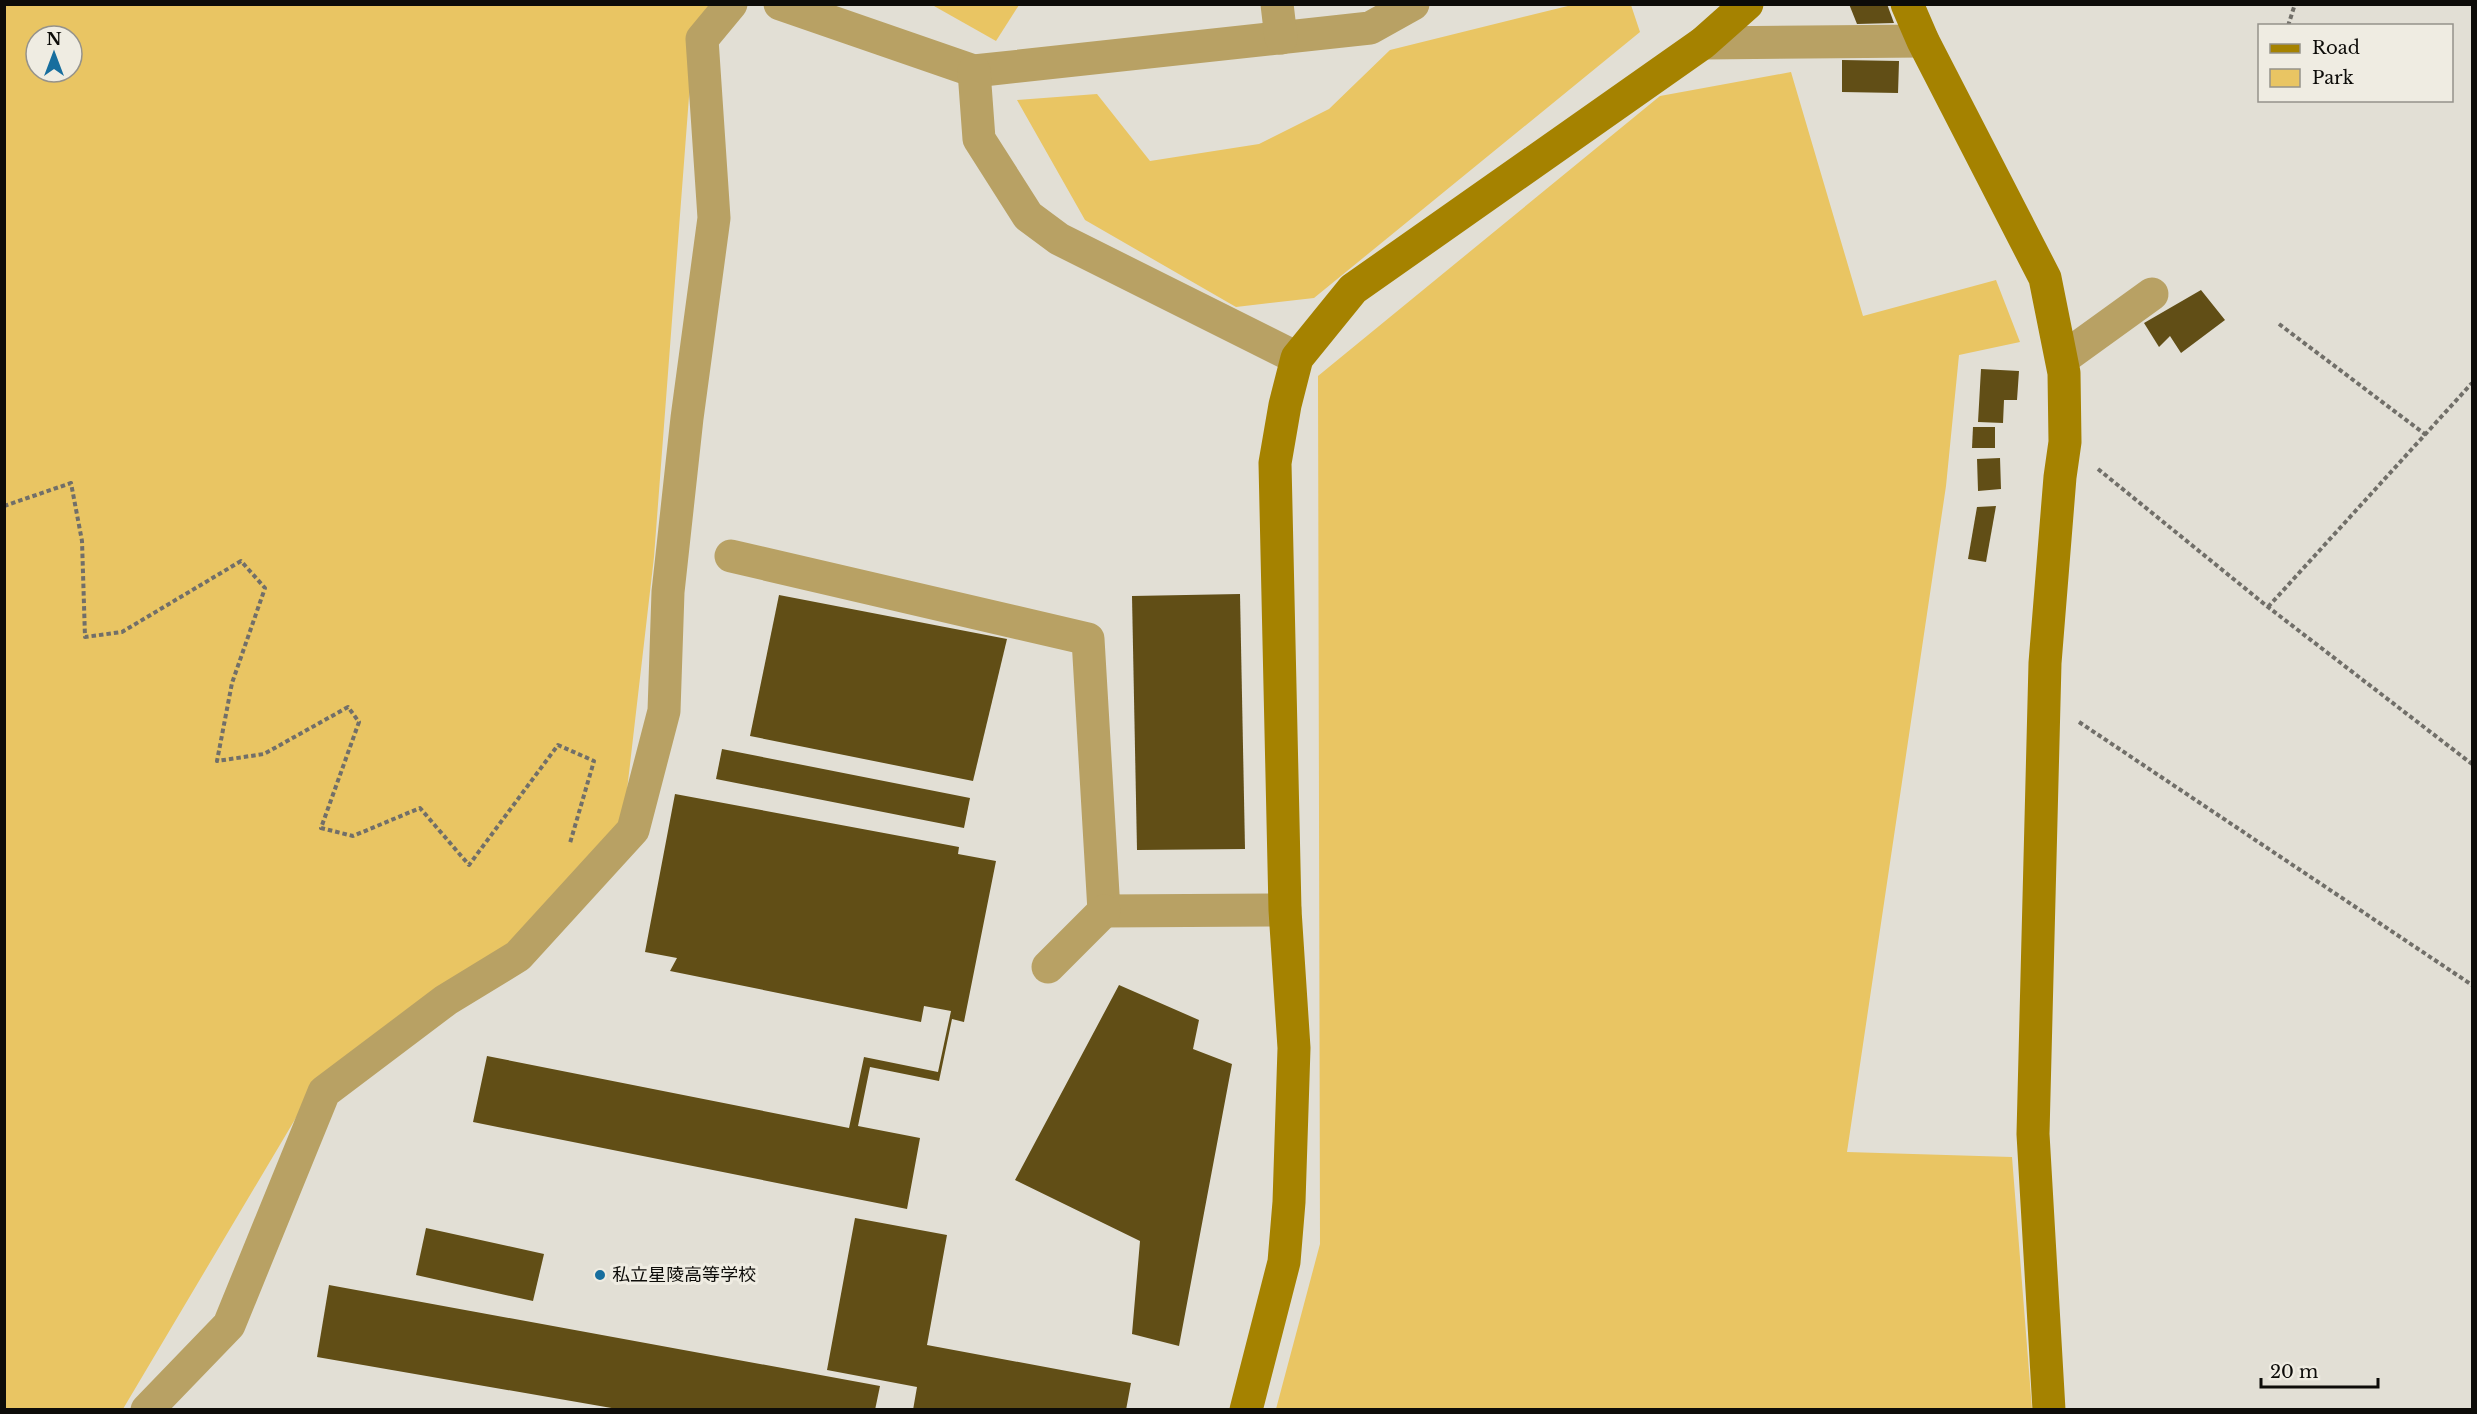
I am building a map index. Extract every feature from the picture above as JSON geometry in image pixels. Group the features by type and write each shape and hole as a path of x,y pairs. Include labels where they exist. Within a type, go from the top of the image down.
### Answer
{"street":[{"path":"147,1410 229,1325 324,1092 446,1000 518,956 633,830 664,711 668,592 687,418 714,218 702,39 731,4"},
{"path":"780,4 974,71 1370,28 1413,4"},
{"path":"1277,4 1281,38"},
{"path":"1246,1410 1284,1262 1289,1202 1294,1048 1285,910 1275,463 1285,405 1297,358 1353,289 1703,43 1747,4"},
{"path":"1907,4 1923,41 2045,278 2064,373 2065,442 2060,477 2044,698 2033,1134 2049,1410"},
{"path":"1703,43 1923,41"},
{"path":"974,71 979,140 1028,216 1059,239 1297,358"},
{"path":"2062,359 2152,294"},
{"path":"731,556 1088,639 1104,911"},
{"path":"1048,967 1104,911 1285,910"}],"path":[{"path":"2289,24 2295,4"},
{"path":"2279,324 2426,435"},
{"path":"2268,607 2472,383"},
{"path":"2065,442 2268,607 2472,764"},
{"path":"4,506 71,483 82,541 85,637 122,632 242,561 265,588 232,682 217,761 264,754 348,707 359,722 321,828 353,836 420,808 469,865 558,745 594,761 568,850"},
{"path":"2044,698 2472,985"}],"green space":[{"path":"934,4 1019,4 1019,5 996,41"},
{"path":"1576,4 1631,5 1640,32 1314,298 1236,307 1085,220 1017,100 1097,94 1150,161 1259,144 1329,109 1390,50"},
{"path":"5,5 727,5 694,31 654,557 624,816 546,927 319,1079 123,1409 5,1410"},
{"path":"1791,72 1863,316 1996,280 2020,342 1959,355 1946,486 1847,1152 2012,1157 2032,1409 1276,1409 1320,1244 1318,376 1660,96"}],"building":[{"path":"1849,4 1887,4 1894,23 1857,24"},
{"path":"1842,60 1899,61 1898,93 1842,92"},
{"path":"2201,290 2225,320 2181,353 2170,336 2159,347 2144,323"},
{"path":"1981,369 2019,371 2017,400 2004,400 2003,423 1978,422"},
{"path":"1973,427 1995,427 1995,448 1972,448"},
{"path":"2000,458 2001,489 1978,491 1977,459"},
{"path":"1996,506 1986,562 1968,559 1977,507"},
{"path":"1240,594 1245,849 1137,850 1132,596"},
{"path":"779,595 1007,639 973,781 750,736"},
{"path":"722,749 970,798 964,828 716,779"},
{"path":"675,794 959,847 958,854 996,861 964,1022 952,1019 939,1081 870,1067 858,1126 920,1138 907,1209 473,1122 487,1056 849,1128 864,1057 938,1072 951,1011 924,1006 921,1022 670,971 677,958 645,952"},
{"path":"1119,985 1199,1020 1193,1049 1232,1064 1179,1346 1132,1334 1140,1241 1015,1180"},
{"path":"855,1218 947,1235 927,1345 1131,1383 1126,1410 913,1410 917,1387 827,1370"},
{"path":"426,1228 544,1254 533,1301 416,1275"},
{"path":"329,1285 880,1386 875,1410 623,1410 317,1357"}],"place":[{"name":"私立星陵高等学校","path":"600,1275"}]}
